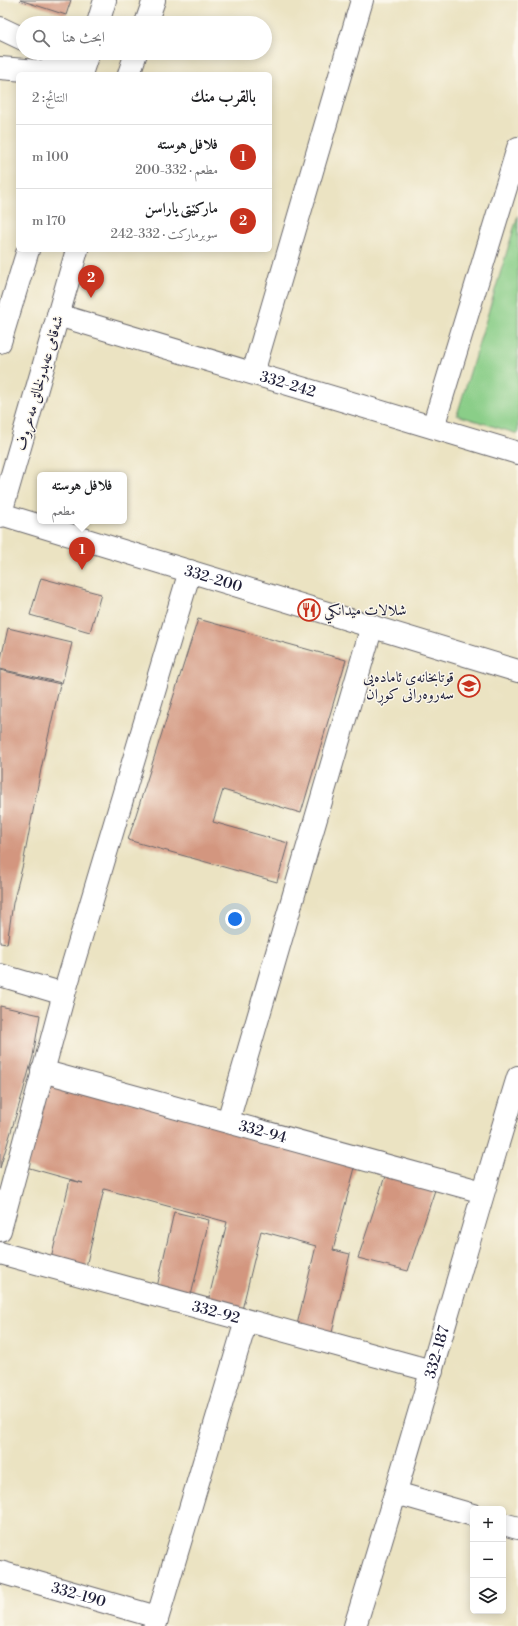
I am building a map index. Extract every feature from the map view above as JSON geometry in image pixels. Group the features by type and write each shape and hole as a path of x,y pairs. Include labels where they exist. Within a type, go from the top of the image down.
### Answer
{"street":[{"path":"100,16 105,0"},
{"path":"148,16 154,0"},
{"path":"253,373 362,0"},
{"path":"0,28 16,36"},
{"path":"67,60 86,68"},
{"path":"130,72 134,60"},
{"path":"0,68 38,71 86,68"},
{"path":"433,427 515,171 518,148"},
{"path":"0,342 27,252"},
{"name":"شەقامی عەبدولخالق مەعروف","path":"0,515 76,252"},
{"name":"332-242","path":"58,315 518,453"},
{"name":"332-200","path":"0,515 518,670"},
{"path":"0,1230 64,994 190,571"},
{"path":"228,1121 372,626"},
{"path":"0,975 64,994"},
{"name":"332-94","path":"42,1071 483,1192"},
{"name":"332-187","path":"355,1626 432,1371 483,1192 518,1080"},
{"name":"332-92","path":"0,1253 432,1371"},
{"path":"156,1621 246,1321"},
{"path":"396,1493 470,1514"},
{"path":"506,1525 518,1528"},
{"name":"332-190","path":"0,1572 156,1621"}],"green space":[{"path":"518,215 518,434 457,415"}],"building":[{"path":"20,0 71,0 66,15"},
{"path":"41,578 101,594 90,632 30,615"},
{"path":"198,619 346,660 301,813 223,790 213,822 288,843 277,882 128,840"},
{"path":"8,628 72,643 62,683 0,669"},
{"path":"0,670 60,684 41,769 23,864 13,903 7,944 0,943"},
{"path":"0,1006 40,1015 33,1056 0,1168"},
{"path":"50,1080 356,1164 333,1250 350,1254 331,1337 296,1329 316,1246 261,1231 241,1314 207,1306 227,1222 104,1189 85,1271 50,1263 70,1180 83,1183 26,1167"},
{"path":"386,1173 436,1187 408,1271 358,1258"},
{"path":"174,1212 209,1220 189,1304 155,1296"}],"place":[{"name":"مارکێتی یاراسن","path":"91,298"},
{"name":"فلافل هوسته","path":"82,570"},
{"name":"شلالات ميدانكي","path":"309,610"},
{"name":"قوتابخانەی ئامادەیی سەروەرانی کوڕان","path":"469,686"}]}
